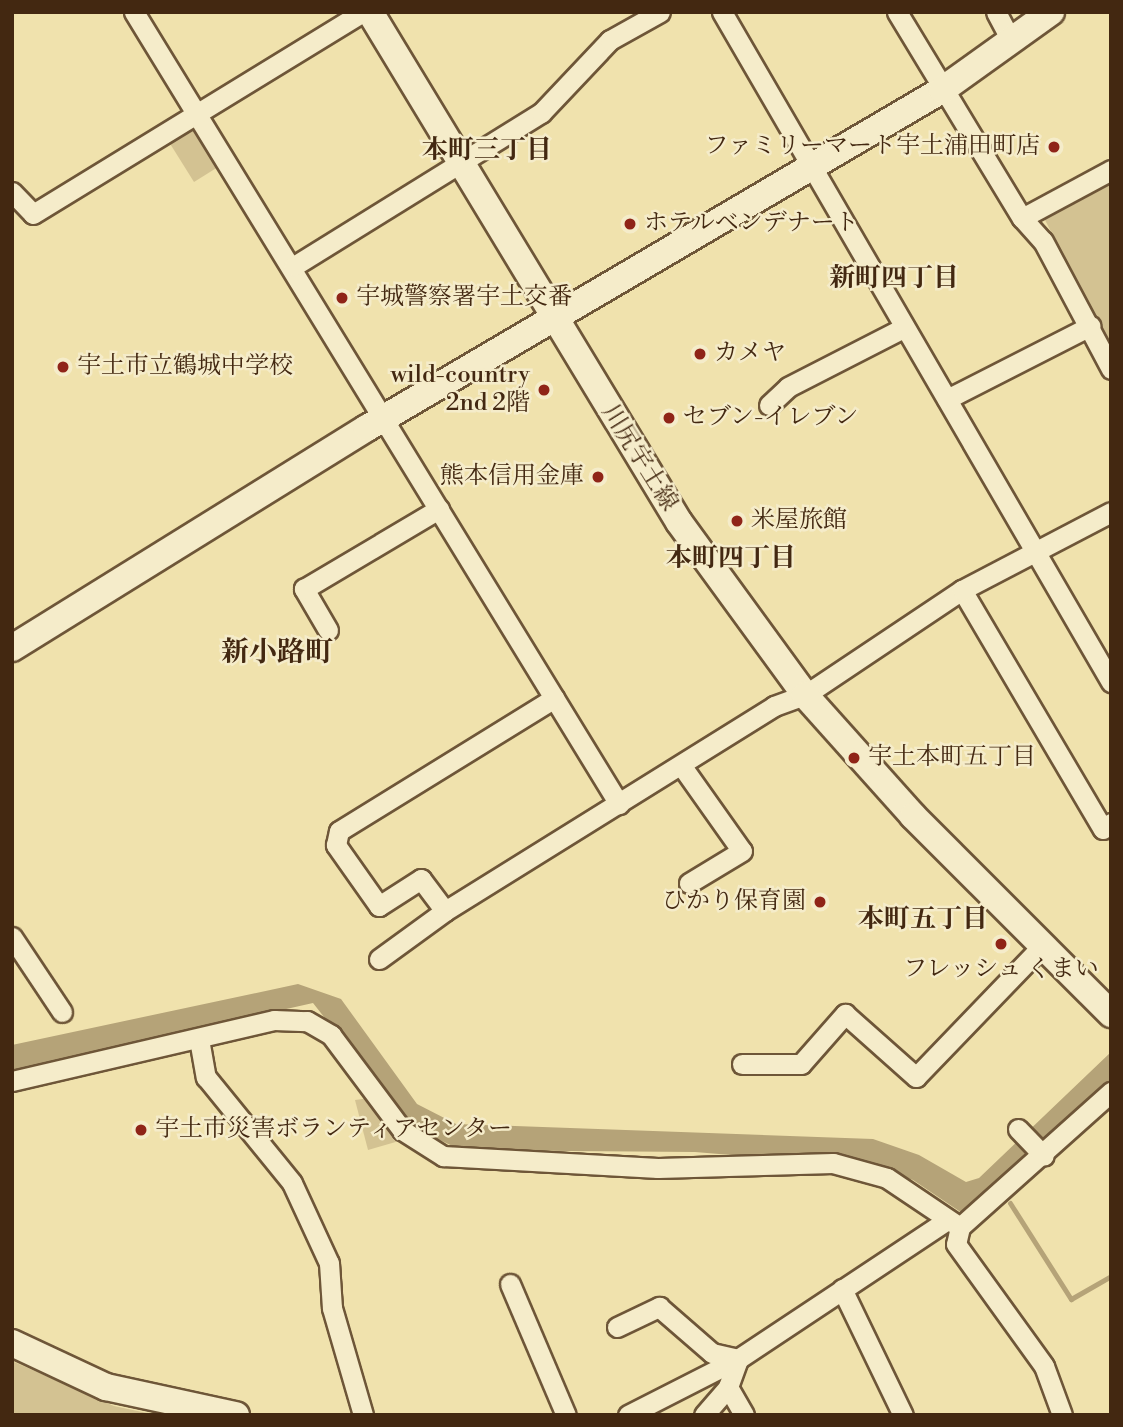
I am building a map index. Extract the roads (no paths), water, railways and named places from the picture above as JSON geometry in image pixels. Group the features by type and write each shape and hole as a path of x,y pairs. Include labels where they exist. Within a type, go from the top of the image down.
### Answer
{"street":[{"path":"134,12 195,115 293,266 383,419 619,804"},
{"path":"293,266 541,113 610,40 660,12"},
{"path":"722,12 1111,682"},
{"path":"897,12 1022,218 1043,241 1111,369"},
{"path":"996,12 1011,40"},
{"path":"12,648 553,317 811,163 942,90 1051,12"},
{"path":"12,193 33,214 195,115 372,14"},
{"name":"川尻宇土線","path":"372,14 679,522 804,695 1042,946 1111,1014"},
{"path":"1022,218 1111,170"},
{"path":"947,399 1090,326"},
{"path":"769,405 788,387 905,327"},
{"path":"328,630 304,589 439,509"},
{"path":"379,959 445,911 681,765 804,695 962,590 1111,512"},
{"path":"962,590 1102,829 1111,823"},
{"path":"445,911 421,879 379,906 336,845 339,831 554,698"},
{"path":"681,765 742,851 689,883"},
{"path":"12,937 62,1012"},
{"path":"742,1063 801,1064 845,1014 916,1077 1042,946"},
{"path":"12,1081 274,1020 307,1021 331,1035 402,1130 443,1156 658,1168 833,1163 887,1178 952,1224 956,1244 1044,1366 1062,1415"},
{"path":"199,1039 206,1077 292,1183 329,1263 332,1308 362,1415"},
{"path":"628,1415 738,1359 842,1289 952,1224 1044,1156 1111,1092"},
{"path":"1018,1129 1044,1156"},
{"path":"510,1284 566,1415"},
{"path":"842,1289 903,1415"},
{"path":"617,1327 659,1307 712,1353 738,1359"},
{"path":"12,1343 106,1387 236,1415"},
{"path":"704,1415 728,1387 738,1359"},
{"path":"728,1387 744,1415"}],"waterway":[{"path":"1010,1203 1071,1299 1111,1276"}],"place":[{"name":"ファミリーマート宇土浦田町店","path":"1054,147"},
{"name":"ホテルベンデナート","path":"630,224"},
{"name":"宇城警察署宇土交番","path":"342,298"},
{"name":"カメヤ","path":"700,354"},
{"name":"宇土市立鶴城中学校","path":"63,367"},
{"name":"wild-country 2nd 2階","path":"544,390"},
{"name":"セブン-イレブン","path":"669,418"},
{"name":"熊本信用金庫","path":"598,477"},
{"name":"米屋旅館","path":"737,521"},
{"name":"宇土本町五丁目","path":"854,758"},
{"name":"ひかり保育園","path":"820,902"},
{"name":"フレッシュ くまい","path":"1001,944"},
{"name":"宇土市災害ボランティアセンター","path":"141,1130"}],"district":[{"name":"本町三丁目","path":"487,151"},
{"name":"新町四丁目","path":"894,279"},
{"name":"本町四丁目","path":"731,559"},
{"name":"新小路町","path":"277,653"},
{"name":"本町五丁目","path":"923,920"}]}
